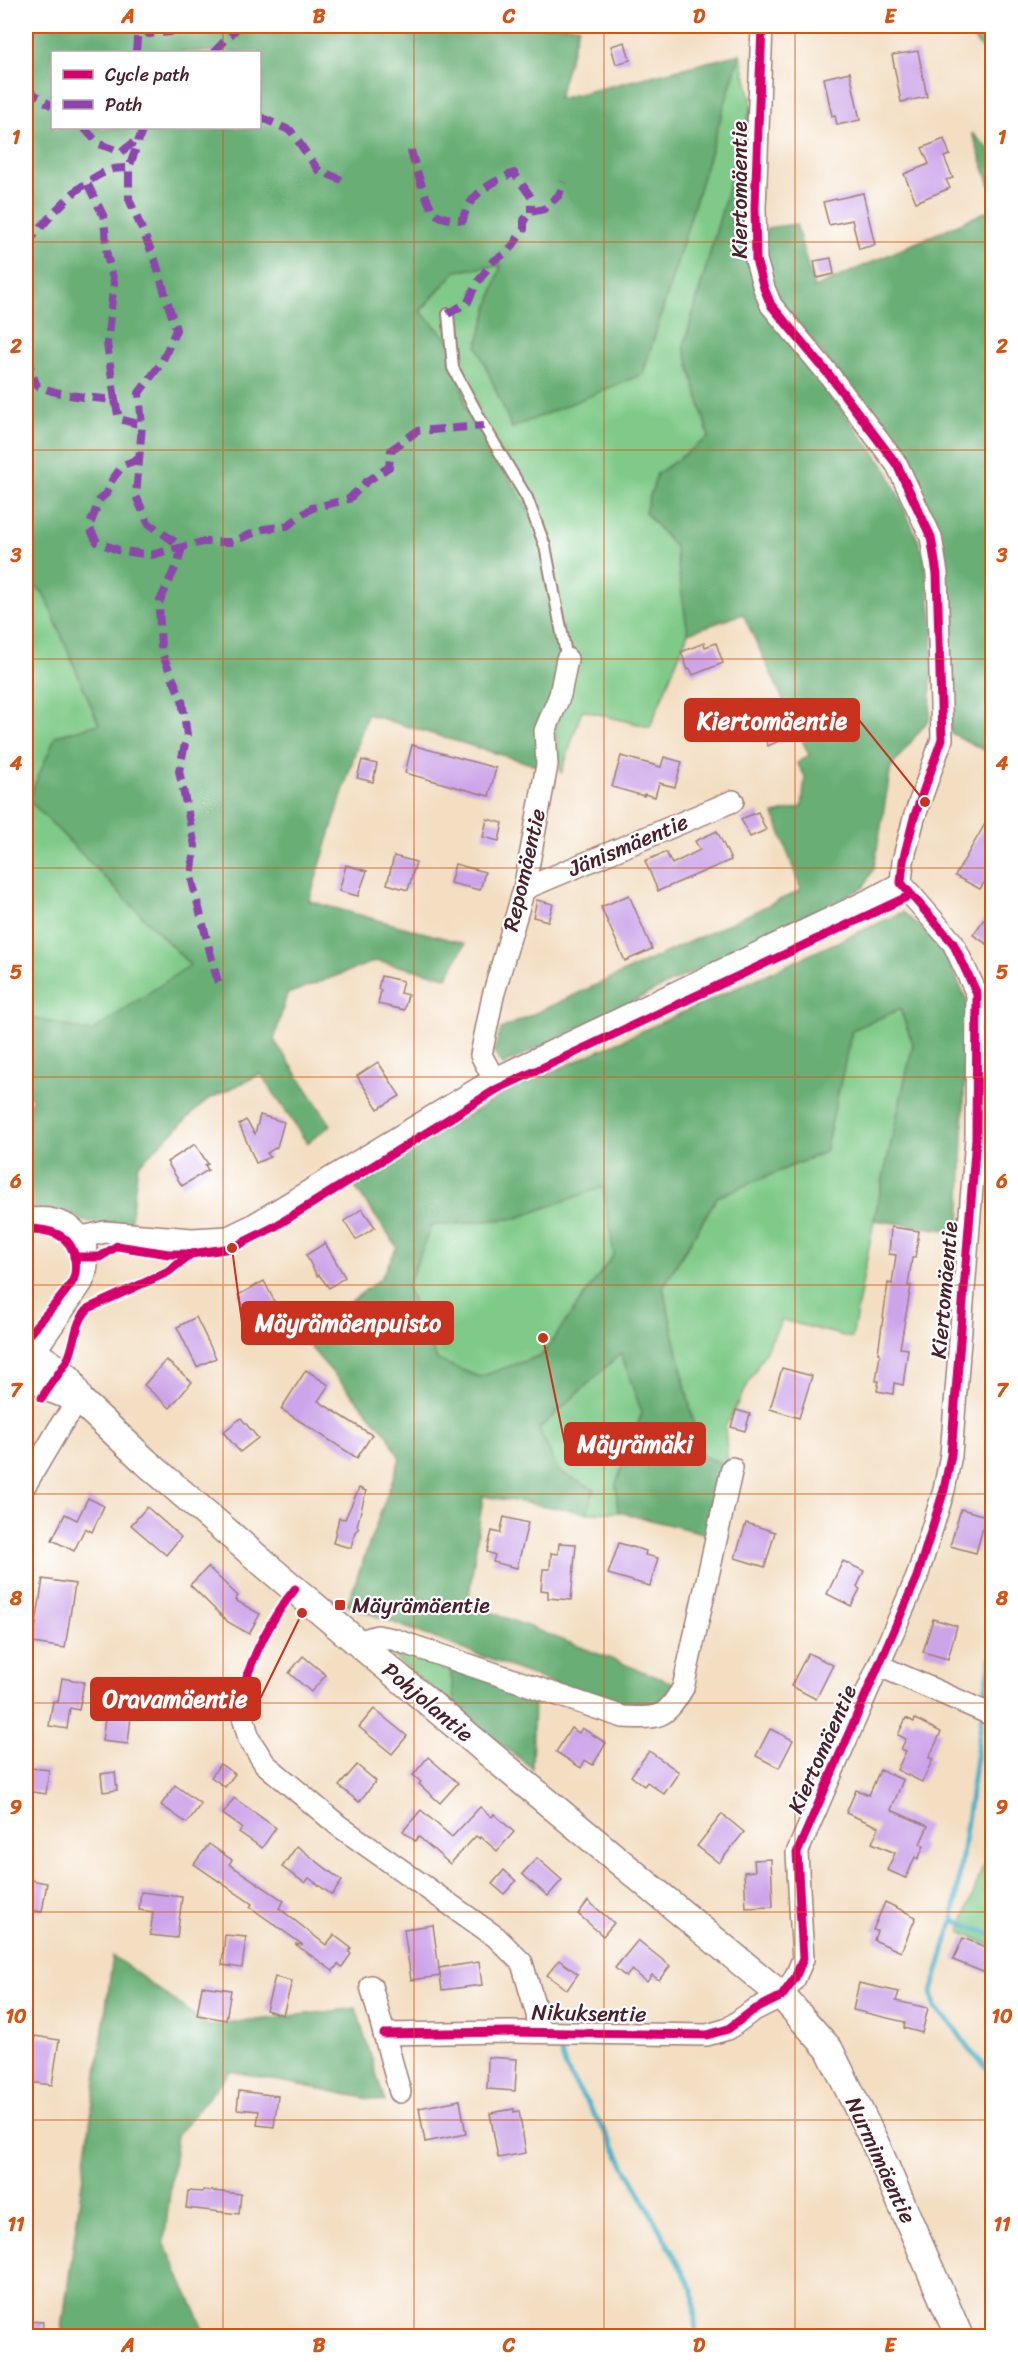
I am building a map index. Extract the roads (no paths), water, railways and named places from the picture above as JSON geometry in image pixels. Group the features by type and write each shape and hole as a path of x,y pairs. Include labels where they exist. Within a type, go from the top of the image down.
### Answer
{"street":[{"name":"Kiertomäentie","path":"762,26 755,218 756,260 764,288 771,305 830,376 897,465 931,537 937,574 942,739 914,818 903,861 901,883 952,943 977,994 984,1133 951,1455 944,1490 917,1577 797,1853 803,1959 795,1978 782,1996"},
{"name":"Repomäentie","path":"494,1079 481,1055 493,996 524,889 547,765 545,731 560,695 567,659"},
{"name":"Jänismäentie","path":"524,889 733,801"},
{"path":"82,1237 105,1232 192,1239 228,1237 251,1226 494,1079 901,883"},
{"path":"26,1219 50,1219 69,1226 82,1237 88,1258 88,1269 82,1283 27,1359"},
{"name":"Pohjolantie","path":"27,1359 54,1390 80,1400 146,1462 357,1642 782,1996"},
{"path":"26,1484 62,1423 80,1400"},
{"path":"357,1642 377,1636 393,1639 623,1717 654,1718 671,1708 683,1688 732,1468"},
{"path":"880,1666 993,1715"},
{"path":"243,1689 240,1706 249,1739 265,1764 339,1827 496,1937 513,1952 522,1963 537,2014 539,2032"},
{"path":"370,1986 400,2092"},
{"name":"Nikuksentie","path":"384,2034 539,2032 707,2035 728,2028 752,2011 782,1996"},
{"name":"Nurmimäentie","path":"782,1996 829,2049 875,2143 959,2337"}],"lane":[{"path":"448,314 453,368 527,498 545,546 567,659"}],"waterway":[{"path":"983,1706 992,1653"},
{"path":"982,1715 953,1920 932,1991 935,2008 954,2027 971,2052 992,2073"},
{"path":"953,1920 992,1935"},
{"path":"557,2041 566,2069 613,2145 693,2290 696,2336"}],"place":[{"name":"Kiertomäentie","path":"925,802"},
{"name":"Mäyrämäenpuisto","path":"232,1248"},
{"name":"Mäyrämäki","path":"543,1338"},
{"name":"Mäyrämäentie","path":"340,1605"},
{"name":"Oravamäentie","path":"302,1613"}]}
